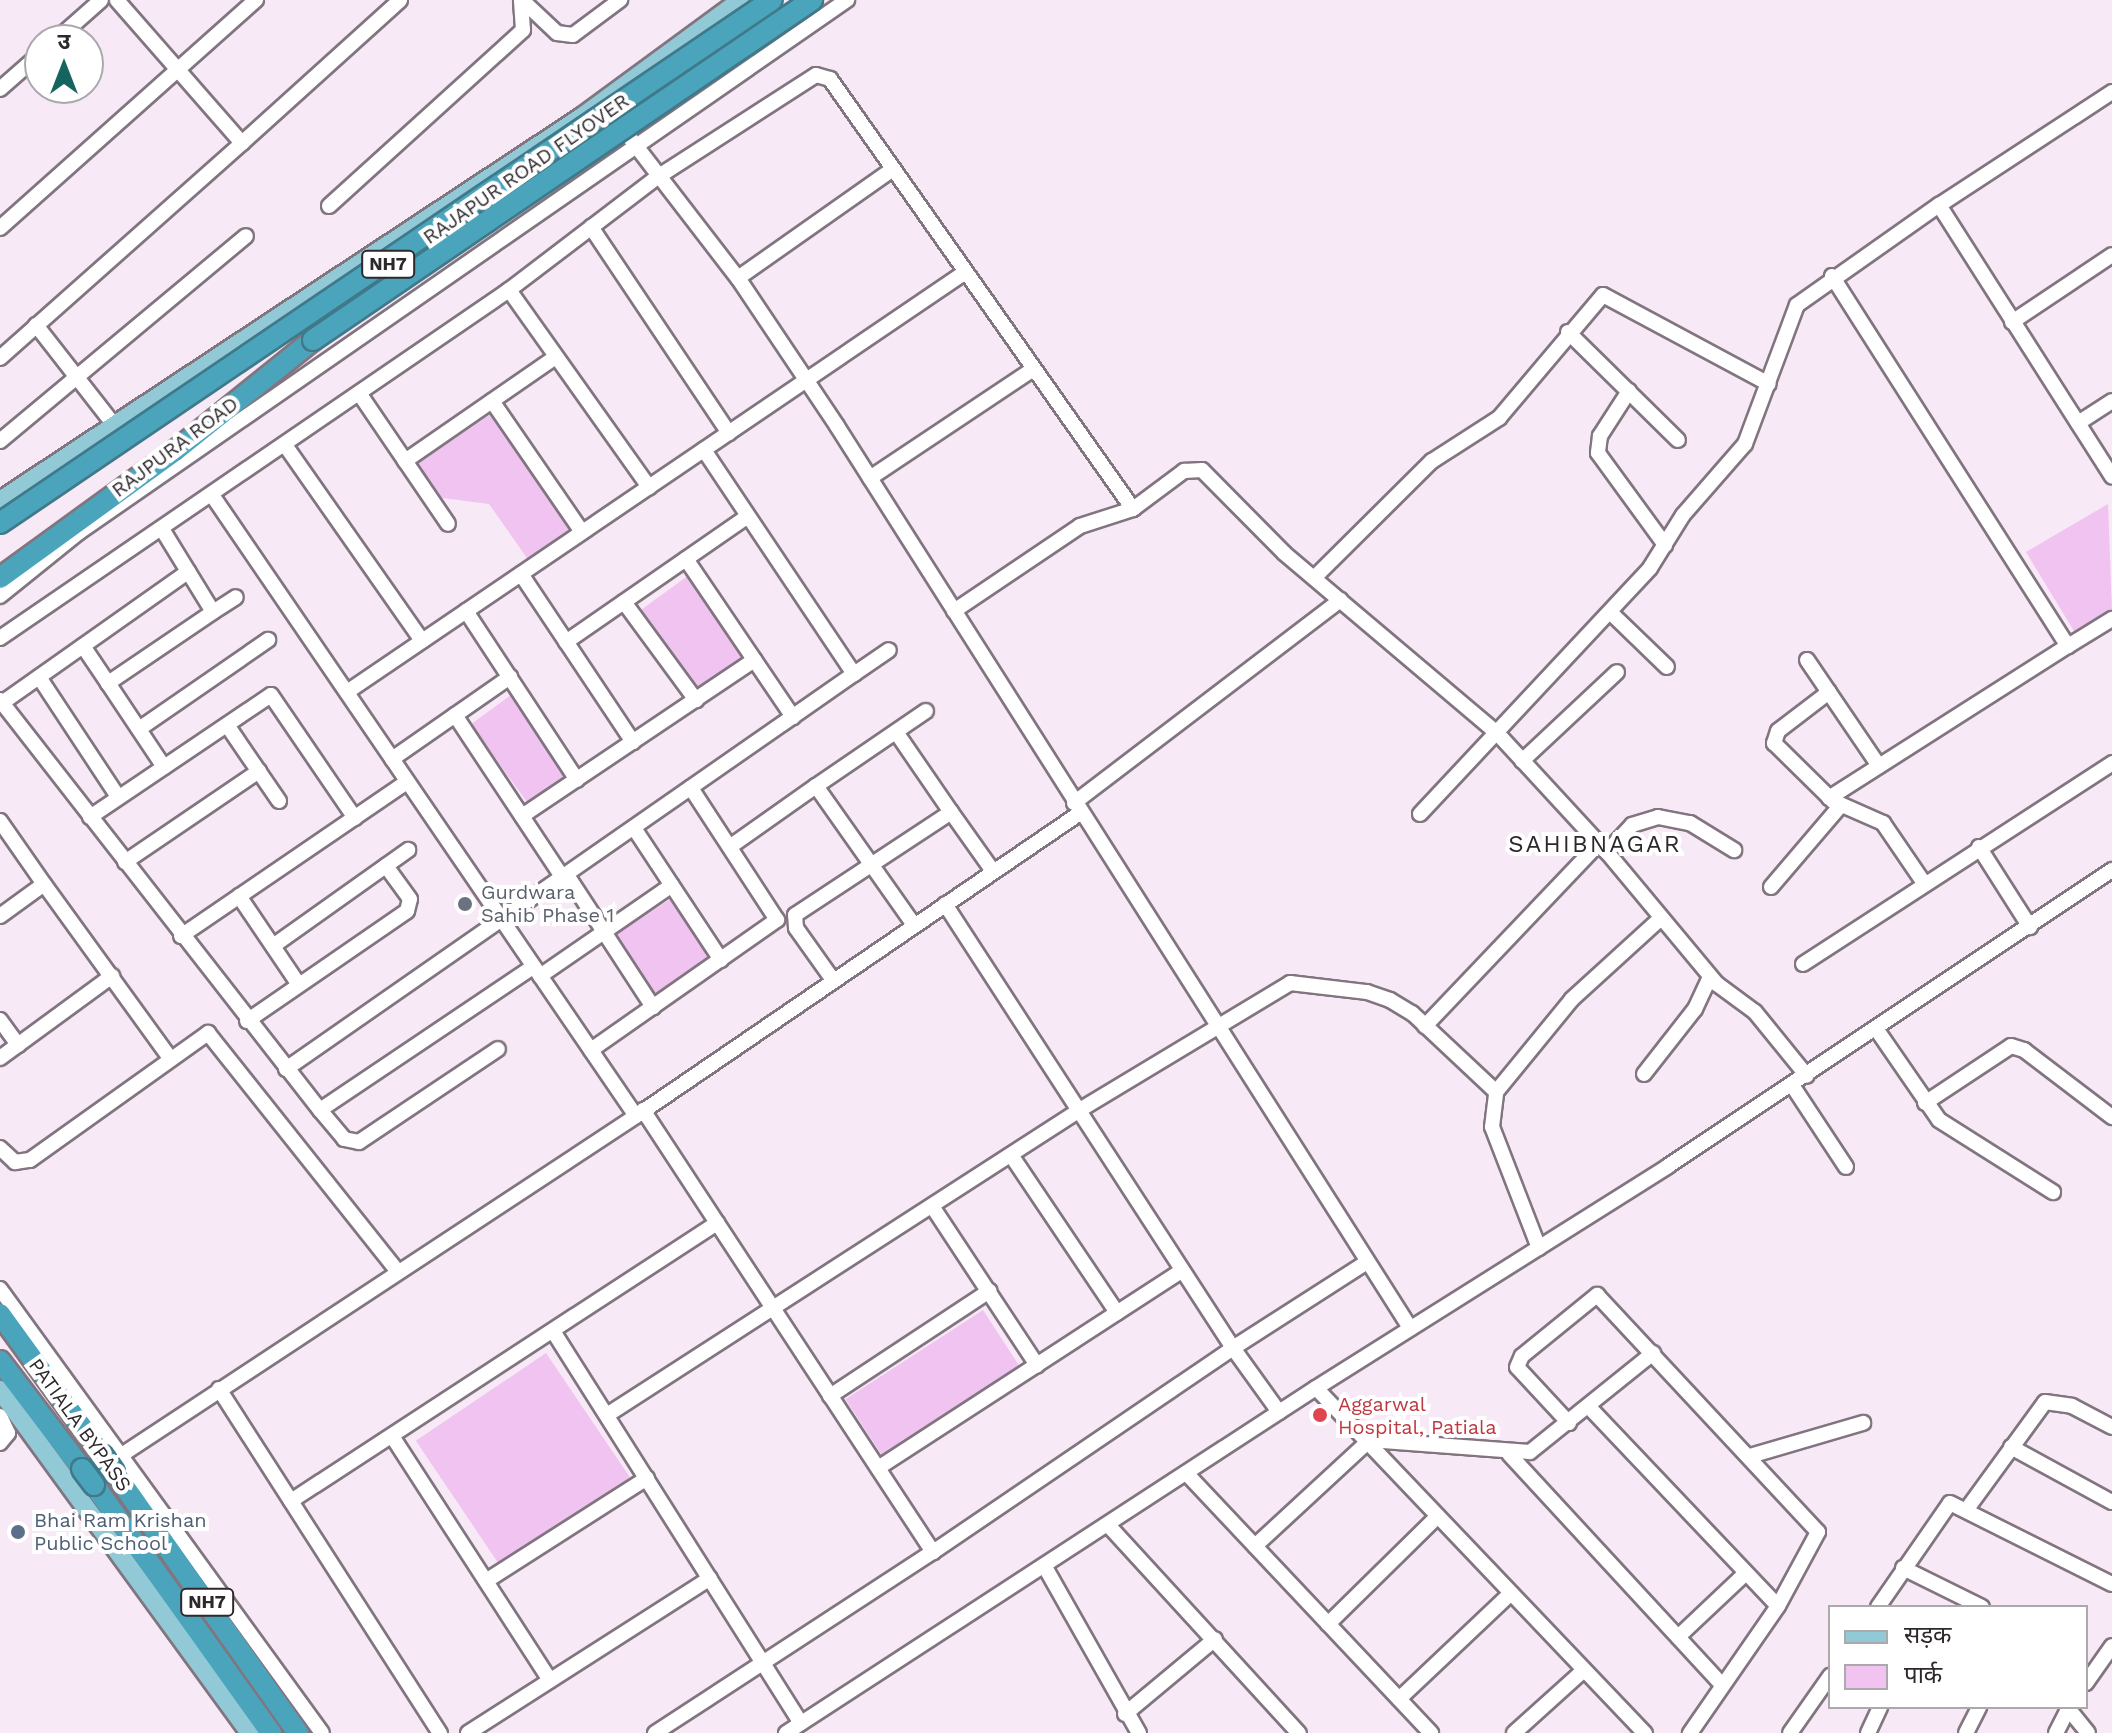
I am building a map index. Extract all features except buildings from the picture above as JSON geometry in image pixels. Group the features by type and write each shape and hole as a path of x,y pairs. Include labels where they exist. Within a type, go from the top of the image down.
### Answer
{"highway":[{"name":"RAJAPUR ROAD FLYOVER","path":"0,523 775,0"},
{"name":"RAJAPUR ROAD FLYOVER","path":"313,340 812,0"},
{"name":"RAJPURA ROAD","path":"0,578 175,451 313,340"},
{"name":"PATIALA BYPASS","path":"0,1314 112,1461 298,1733"},
{"name":"NH7","path":"0,1361 83,1480 271,1733"}],"main road":[{"path":"0,501 603,102 741,0"},
{"name":"RAJPURA ROAD","path":"0,565 35,552"},
{"path":"0,1390 83,1480 250,1733"}],"street":[{"path":"74,24 101,0"},
{"path":"117,0 242,143"},
{"path":"0,228 256,0"},
{"path":"0,358 400,0"},
{"path":"522,0 557,33 573,35 620,0"},
{"path":"329,206 523,30 522,0"},
{"path":"775,0 808,27"},
{"path":"796,0 808,27"},
{"path":"0,596 78,533 847,0"},
{"path":"0,89 24,68"},
{"path":"0,638 509,290 656,178 816,75 830,79 1032,370 1133,509"},
{"path":"1420,814 1610,612 1665,545 1690,506 1745,444 1797,305 1832,276 2112,92"},
{"path":"603,102 656,178 738,278 870,478 1214,1026 1410,1328"},
{"path":"738,278 893,169"},
{"path":"1939,205 2112,477"},
{"path":"591,227 729,433"},
{"path":"0,441 246,236"},
{"path":"2012,322 2112,255"},
{"path":"347,692 964,273"},
{"path":"1832,276 2068,646"},
{"path":"509,290 649,487"},
{"path":"1315,577 1432,461 1499,418 1598,299 1610,294 1769,384"},
{"path":"36,325 114,425"},
{"path":"1568,332 1678,440"},
{"path":"405,461 556,357"},
{"path":"870,478 1032,370"},
{"path":"1629,391 1600,436 1598,453 1665,545"},
{"path":"359,393 448,524"},
{"path":"492,401 582,532"},
{"path":"2078,423 2112,401"},
{"path":"285,445 422,641"},
{"path":"704,450 854,674"},
{"path":"954,611 1094,518 1133,509 1184,471 1202,470 1251,522 1497,733 1603,848 1710,977 1755,1012 1807,1076"},
{"path":"212,495 536,972 717,1223 933,1552"},
{"path":"566,642 748,516"},
{"path":"162,529 213,612"},
{"path":"686,559 793,717"},
{"path":"188,572 1,701 247,1021 344,1139 359,1142 498,1049"},
{"path":"521,574 633,742"},
{"path":"108,683 236,597"},
{"path":"83,1480 640,1113 993,871 1340,600"},
{"path":"624,602 696,700"},
{"path":"466,611 577,780"},
{"path":"1610,612 1667,667"},
{"path":"1771,887 1835,801 1879,766 2112,619"},
{"path":"139,729 268,640"},
{"path":"83,646 164,767"},
{"path":"286,1069 889,650"},
{"path":"522,816 754,660"},
{"path":"1807,660 1879,766"},
{"path":"1522,761 1617,672"},
{"path":"39,677 118,797"},
{"path":"392,759 510,677"},
{"path":"1829,692 1778,731 1774,743 1835,801 1888,827 1924,883"},
{"path":"90,817 271,695 355,818"},
{"path":"731,846 926,711"},
{"path":"455,715 653,1007"},
{"path":"227,725 279,801"},
{"path":"896,732 993,871"},
{"path":"1803,964 2112,763"},
{"path":"125,862 259,771"},
{"path":"181,936 407,782"},
{"path":"816,786 914,925"},
{"path":"591,1050 777,920 691,788"},
{"path":"833,980 796,928 795,915 873,867 951,812"},
{"path":"1425,1026 1603,848 1632,825 1658,817 1690,823 1734,850"},
{"path":"0,821 170,1058"},
{"path":"634,828 721,960"},
{"path":"1979,847 2030,927"},
{"path":"273,946 408,850"},
{"path":"247,1021 407,911 410,899 386,866"},
{"path":"786,1733 1109,1526 1316,1388 1807,1076 2112,870"},
{"path":"0,916 44,884"},
{"path":"320,1110 604,932 672,885"},
{"path":"239,896 299,985"},
{"path":"945,904 1180,1272 1279,1412"},
{"path":"1539,1248 1492,1127 1496,1092 1572,999 1661,918"},
{"path":"0,1058 112,976"},
{"path":"1644,1074 1695,1009 1710,977"},
{"path":"607,1415 1078,1111 1214,1026 1290,983 1367,992 1390,1000 1425,1026 1496,1092"},
{"path":"0,1020 18,1045"},
{"path":"1877,1030 1939,1120 2053,1192"},
{"path":"0,1148 15,1162 30,1160 208,1033 216,1037 398,1272"},
{"path":"1925,1103 2011,1046 2024,1050 2112,1117"},
{"path":"1792,1085 1846,1167"},
{"path":"1011,1155 1117,1313"},
{"path":"932,1206 1037,1365"},
{"path":"291,1501 717,1223"},
{"path":"655,1733 933,1552 1233,1348 1367,1262"},
{"path":"878,1468 1180,1272"},
{"path":"0,1289 112,1461 322,1733"},
{"path":"830,1396 989,1291"},
{"path":"1569,1423 1517,1367 1522,1356 1592,1296 1600,1297 1818,1532 1778,1606 1692,1732"},
{"path":"553,1331 801,1723"},
{"path":"1255,1546 1370,1440 1509,1454 1530,1452 1653,1353"},
{"path":"1316,1388 1370,1440 1641,1732"},
{"path":"219,1389 440,1733"},
{"path":"1967,1509 2038,1409 2050,1401 2112,1427"},
{"path":"1589,1407 1778,1606"},
{"path":"0,1416 8,1433 0,1443"},
{"path":"1750,1456 1863,1423"},
{"path":"392,1436 550,1680"},
{"path":"2011,1447 2112,1502"},
{"path":"1509,1454 1722,1685"},
{"path":"1187,1474 1431,1733"},
{"path":"486,1581 647,1478"},
{"path":"1879,1605 1943,1507 1954,1503 2112,1584"},
{"path":"1328,1624 1438,1516"},
{"path":"1109,1526 1299,1733"},
{"path":"1045,1567 1125,1714 1139,1733"},
{"path":"1903,1568 1978,1605"},
{"path":"1678,1637 1746,1573"},
{"path":"468,1733 710,1578"},
{"path":"1399,1699 1511,1593"},
{"path":"1125,1714 1215,1639"},
{"path":"2088,1680 2112,1646"},
{"path":"1514,1733 1584,1670"},
{"path":"1790,1733 1828,1679"},
{"path":"1868,1733 1879,1709"},
{"path":"1966,1733 1978,1709"},
{"path":"2056,1733 2067,1709"},
{"path":"2070,1709 2088,1733"}],"green space":[{"path":"491,414 572,530 527,558 489,504 435,497 414,466"},
{"path":"2108,504 2112,611 2077,636 2026,552"},
{"path":"689,575 748,657 698,693 639,611"},
{"path":"511,695 573,780 532,809 471,724"},
{"path":"672,898 712,960 657,996 617,934"},
{"path":"983,1310 1020,1367 882,1456 845,1399"},
{"path":"546,1353 630,1477 500,1565 416,1441"}],"place":[{"name":"Gurdwara Sahib Phase 1","path":"465,904"},
{"name":"Aggarwal Hospital, Patiala","path":"1320,1415"},
{"name":"Bhai Ram Krishan Public School","path":"18,1532"}],"district":[{"name":"SAHIBNAGAR","path":"1595,845"}]}
